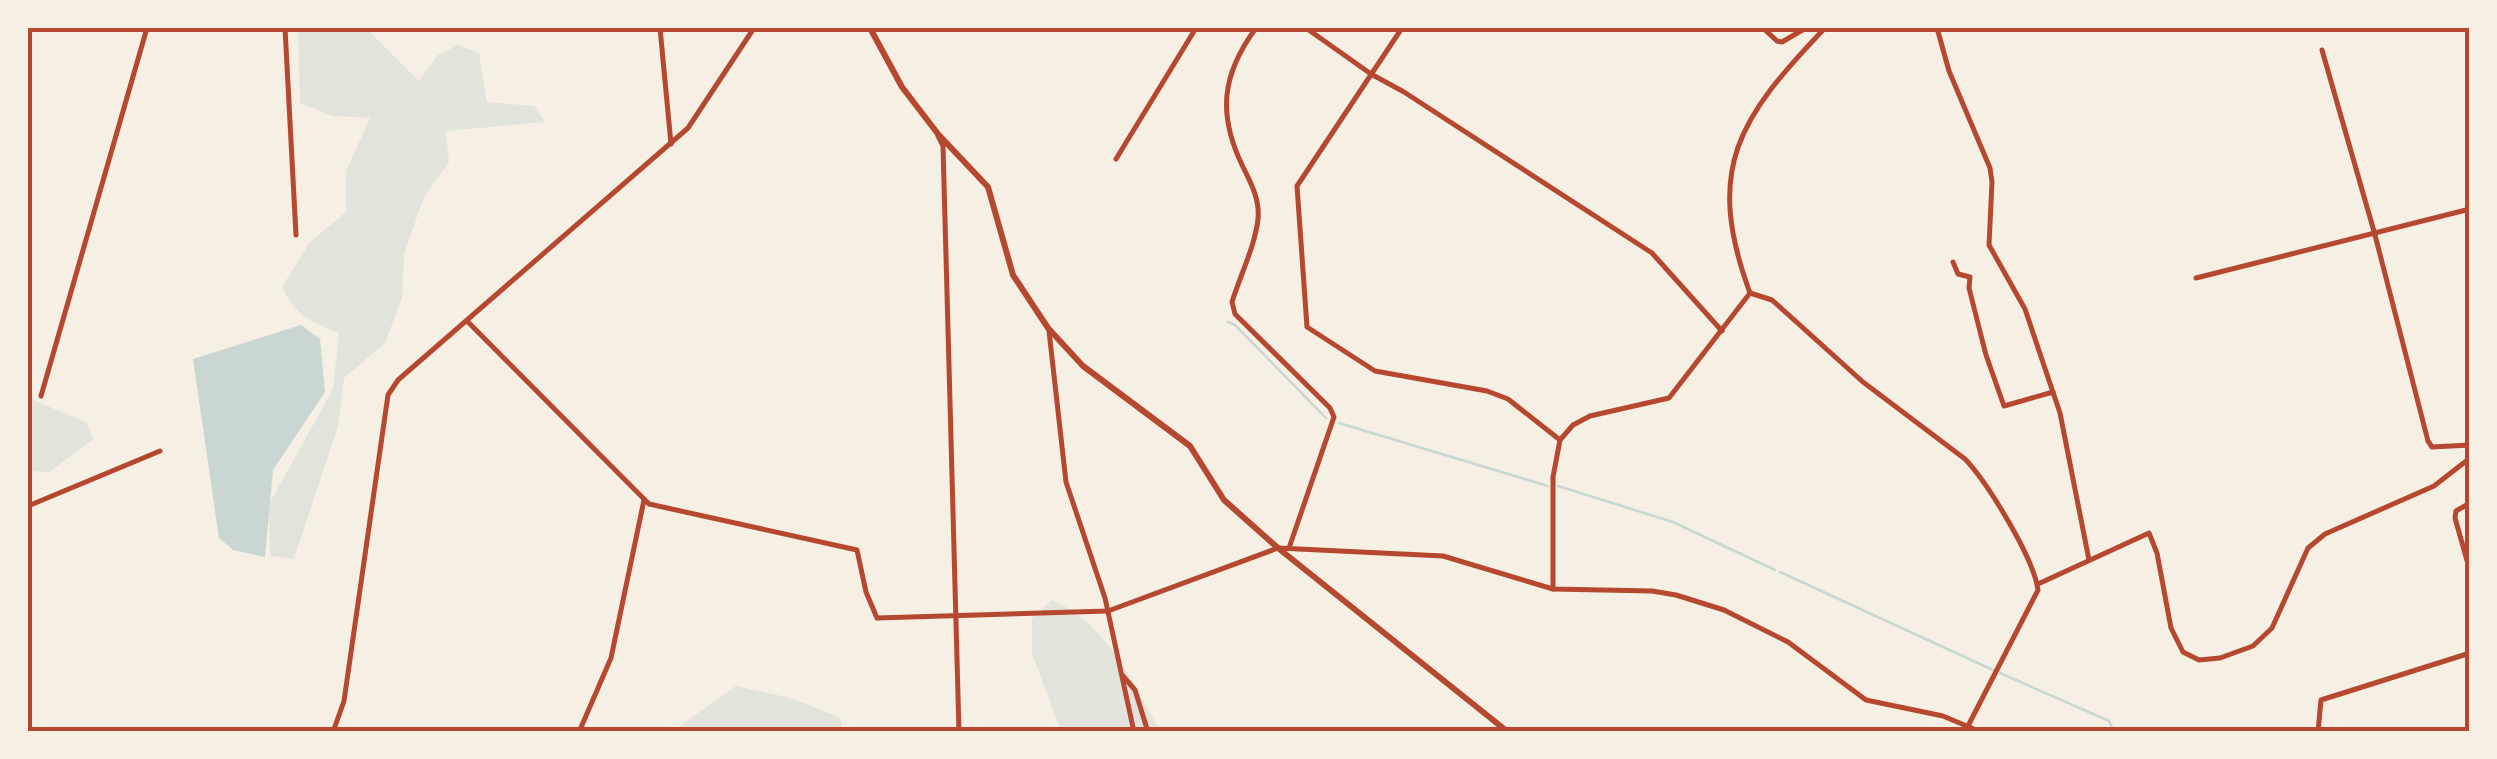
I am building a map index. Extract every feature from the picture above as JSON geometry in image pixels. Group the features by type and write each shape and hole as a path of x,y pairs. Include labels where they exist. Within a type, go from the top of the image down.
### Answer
{"main road":[{"path":"870,28 902,87 938,134 988,187 1013,275 1048,328 1083,366 1190,446 1224,500 1278,548 1508,732"}],"street":[{"path":"40,396 146,28"},
{"path":"285,28 296,235"},
{"path":"660,28 671,144"},
{"path":"333,732 344,700 388,396 398,380 688,128 754,28"},
{"path":"1116,159 1196,28"},
{"path":"1256,28 1236,56 1225,115 1240,161 1255,190 1258,218 1232,302 1235,314 1330,408 1334,417 1289,548"},
{"path":"1306,28 1371,74 1652,253 1722,331"},
{"path":"1402,28 1298,186 1307,328 1374,371 1488,391 1508,399 1560,440"},
{"path":"1763,28 1776,42 1782,42 1806,28"},
{"path":"1750,293 1728,222 1738,142 1764,99 1825,28"},
{"path":"1937,28 1949,71 1990,168 1990,244 2025,309 2060,413 2089,560"},
{"path":"2322,50 2428,441 2432,447 2470,445"},
{"path":"938,134 943,146 959,732"},
{"path":"2196,278 2470,209"},
{"path":"1953,262 1958,274 1970,276 1969,288 1986,355 2004,406 2052,392"},
{"path":"1553,589 1553,477 1560,440 1590,416 1669,398 1750,293"},
{"path":"1750,293 1772,300 1863,382 1976,470 2011,526 2038,584"},
{"path":"468,322 644,500 656,507 857,550 866,592 877,618 1108,611 1278,548 1443,556 1553,589 1652,591 1724,610 1788,642 1866,700 1969,724 1981,732"},
{"path":"1048,328 1066,482 1108,611 1134,732"},
{"path":"28,506 160,451"},
{"path":"1969,724 2038,584 2149,533 2157,554 2171,628 2183,652 2199,660 2220,658 2253,646 2272,628 2308,548 2325,534 2434,486 2470,458"},
{"path":"579,732 611,658 644,500"},
{"path":"2470,503 2456,511 2455,518 2470,571"},
{"path":"2318,732 2321,700 2470,654"},
{"path":"1122,673 1135,690 1148,732"}],"shaded area":[{"path":"298,28 366,28 419,81 438,55 458,45 479,53 487,102 534,106 545,122 446,131 449,162 424,197 404,254 402,298 385,343 344,378 338,427 294,559 270,556 269,504 333,389 339,333 305,317 282,287 310,242 346,212 346,171 370,118 333,116 300,103"},
{"path":"301,325 320,339 325,392 273,470 265,557 233,550 219,538 193,359"},
{"path":"28,398 86,422 93,439 49,472 28,471"},
{"path":"1052,600 1071,610 1103,639 1160,731 1061,731 1032,654 1032,618"},
{"path":"736,686 791,698 839,717 844,731 672,731"}],"waterway":[{"path":"1228,322 1326,418"},
{"path":"1339,423 1548,486"},
{"path":"1558,486 1673,522 1775,570"},
{"path":"1780,572 1993,670"},
{"path":"2000,673 2109,721 2114,732"}]}
